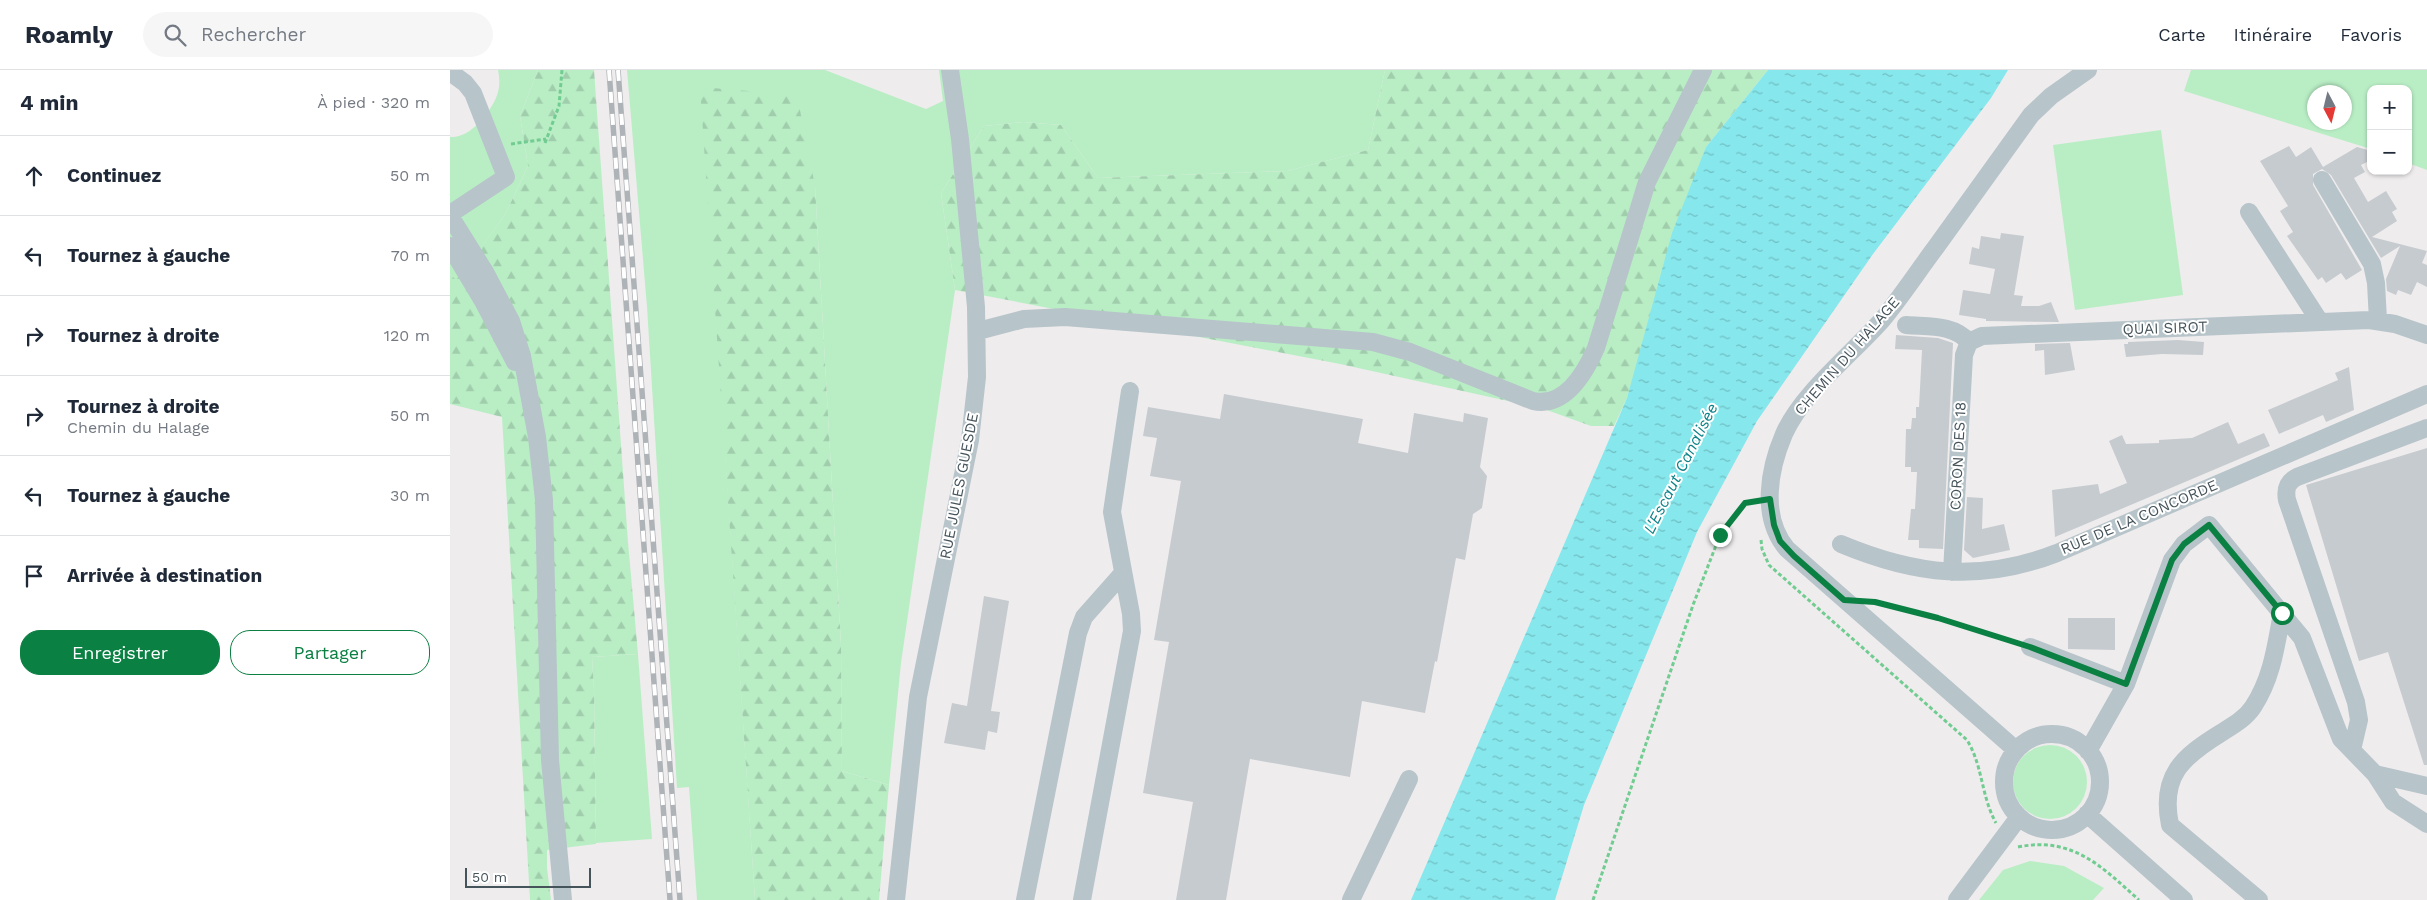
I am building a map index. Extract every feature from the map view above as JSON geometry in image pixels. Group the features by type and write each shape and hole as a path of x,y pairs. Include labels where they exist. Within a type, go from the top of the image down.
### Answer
{"street":[{"name":"RUE JULES GUESDE","path":"896,900 918,697 972,424 977,378 978,331 960,140 950,70"},
{"path":"978,331 1024,319 1065,318 1355,340 1410,352 1533,401 1552,402 1563,396 1582,373 1596,348 1647,182 1702,70"},
{"name":"CHEMIN DU HALAGE","path":"2016,750 1794,556 1780,541 1774,525 1770,499 1773,465 1784,434 1793,416 1891,308 2031,115 2051,96 2088,70"},
{"path":"450,72 465,83 473,93 506,177 450,215 485,272 511,322 522,356 537,436 544,490 550,753 563,900"},
{"path":"2322,180 2370,258 2375,277 2378,320"},
{"path":"2249,212 2320,322"},
{"path":"450,246 496,325 528,392"},
{"name":"QUAI SIROT","path":"1969,342 1982,336 2378,320 2427,335"},
{"path":"1906,325 1952,329 1960,332 1969,342"},
{"name":"CORON DES 18","path":"1952,572 1964,355 1969,342"},
{"path":"1082,900 1132,631 1131,614 1113,527 1112,503 1130,392"},
{"name":"RUE DE LA CONCORDE","path":"1841,544 1893,564 1952,572 1976,572 2006,568 2045,557 2427,394"},
{"path":"2352,750 2359,720 2356,702 2287,500 2286,488 2297,477 2427,428"},
{"path":"2088,751 2126,684 2172,560 2184,544 2209,525 2307,646 2342,739 2375,774 2393,802 2426,826"},
{"path":"1024,900 1078,633 1084,617 1122,573"},
{"path":"2259,900 2170,824 2167,807 2168,789 2182,760 2237,723 2252,709 2268,681 2282,613"},
{"path":"2030,647 2126,684"},
{"path":"2053,734 2072,738 2088,751 2098,767 2100,786 2094,804 2087,814 2070,826 2057,829 2037,827 2019,817 2008,801 2004,788 2006,767 2016,750 2033,738 2053,734"},
{"path":"2375,774 2427,786"},
{"path":"1351,900 1409,779"},
{"path":"2087,814 2184,900"},
{"path":"1957,900 2019,817"}],"path":[{"path":"497,151 520,142 546,141 559,106 563,86 562,70"},
{"path":"1593,900 1693,605 1720,535 1745,503 1770,499"},
{"path":"1760,539 1769,565 1967,740 1976,755 1983,790 1995,820 2005,836 2018,847 2030,845 2049,846 2069,850 2093,860 2139,900"},
{"path":"1844,600 1875,602 1938,618 2030,647"}],"green space":[{"path":"498,70 538,70 520,116 528,166 505,215 456,281 450,274 450,137 457,137 471,130 489,111 498,91"},
{"path":"538,70 594,70 628,542 638,654 592,657 596,844 547,850 551,900 530,900 502,417 450,404 450,274 456,280 505,215 528,166 520,116"},
{"path":"627,70 825,70 926,109 943,101 939,70 1385,70 1368,150 1287,171 1098,178 1061,125 1023,122 984,126 941,193 955,290 901,663 889,785 842,771 841,645 815,186 701,87 755,900 697,900 689,787 677,788 647,307"},
{"path":"1385,70 1768,70 1706,147 1627,398 1614,426 1591,426 1544,409 1340,364 955,290 941,193 984,126 1023,122 1061,125 1098,178 1287,171 1368,150"},
{"path":"2191,70 2427,70 2427,170 2412,164 2412,85 2367,85 2367,148 2310,130 2352,130 2352,85 2307,85 2307,129 2184,91"},
{"path":"700,87 797,95 815,186 841,645 842,771 889,785 879,900 755,900"},
{"path":"2161,130 2183,295 2075,310 2053,145"},
{"path":"638,654 652,839 596,843 592,657"},
{"path":"2050,745 2064,748 2076,756 2084,768 2087,782 2084,796 2076,808 2064,816 2050,819 2036,816 2024,808 2016,796 2013,782 2016,768 2024,756 2036,748"},
{"path":"2030,861 2064,866 2104,888 2093,900 1979,900 2003,870"}],"water":[{"name":"L'Escaut Canalisée","path":"1768,70 2008,70 1991,98 1873,254 1757,421 1697,532 1584,805 1555,900 1411,900 1627,398 1672,233 1706,147"}],"building":[{"path":"2289,146 2296,157 2311,147 2323,167 2357,147 2367,150 2367,162 2361,165 2365,172 2354,178 2368,202 2386,191 2397,209 2392,212 2397,221 2372,237 2427,251 2422,263 2427,265 2427,287 2417,282 2411,295 2398,290 2396,295 2387,291 2386,279 2400,246 2381,258 2331,175 2322,169 2313,174 2313,185 2362,270 2346,280 2341,273 2326,283 2322,277 2318,280 2287,236 2293,232 2280,211 2288,206 2260,161"},
{"path":"2001,233 2024,236 2014,295 2023,296 2021,306 2039,306 2051,302 2059,322 1986,321 1986,319 1959,315 1963,290 1990,294 1995,269 1969,264 1972,247 1979,249 1981,236 2000,239"},
{"path":"1896,335 1938,338 1953,343 1943,549 1919,548 1919,540 1908,540 1911,509 1915,509 1917,472 1911,472 1911,467 1905,467 1906,429 1911,429 1912,418 1916,418 1916,407 1919,407 1922,350 1895,349"},
{"path":"2178,340 2204,342 2203,355 2162,354 2126,357 2124,344 2128,344 2128,342"},
{"path":"2070,343 2075,370 2045,375 2044,350 2035,351 2035,344"},
{"path":"2349,367 2354,410 2326,422 2323,415 2279,434 2268,410 2338,380 2335,373"},
{"path":"1224,394 1363,419 1358,443 1408,453 1414,413 1463,422 1464,413 1488,418 1480,467 1487,476 1482,508 1473,514 1465,560 1456,558 1437,662 1435,661 1425,713 1362,701 1350,777 1250,759 1226,900 1176,900 1193,802 1143,793 1169,642 1154,640 1181,481 1150,476 1157,438 1143,436 1148,407 1220,419"},
{"path":"2228,422 2238,444 2264,433 2270,446 2055,537 2052,490 2098,484 2100,494 2127,483 2109,441 2122,435 2126,444 2159,443 2159,440 2192,438"},
{"path":"2427,448 2427,765 2424,765 2388,652 2359,661 2306,485"},
{"path":"1967,497 1983,498 1982,529 2004,524 2010,550 1973,558 1964,550"},
{"path":"984,596 1009,601 991,711 1000,712 997,733 988,731 985,750 944,743 952,703 967,706"},
{"path":"2068,618 2115,618 2115,650 2068,649"}],"railway":[{"path":"609,70 670,900"},
{"path":"618,70 680,900"}],"route":[{"path":"1720,535 1745,503 1770,499 1774,525 1780,541 1794,556 1844,600 1875,602 1938,618 2030,647 2126,684 2144,640 2172,560 2184,544 2209,525 2282,613"}]}
